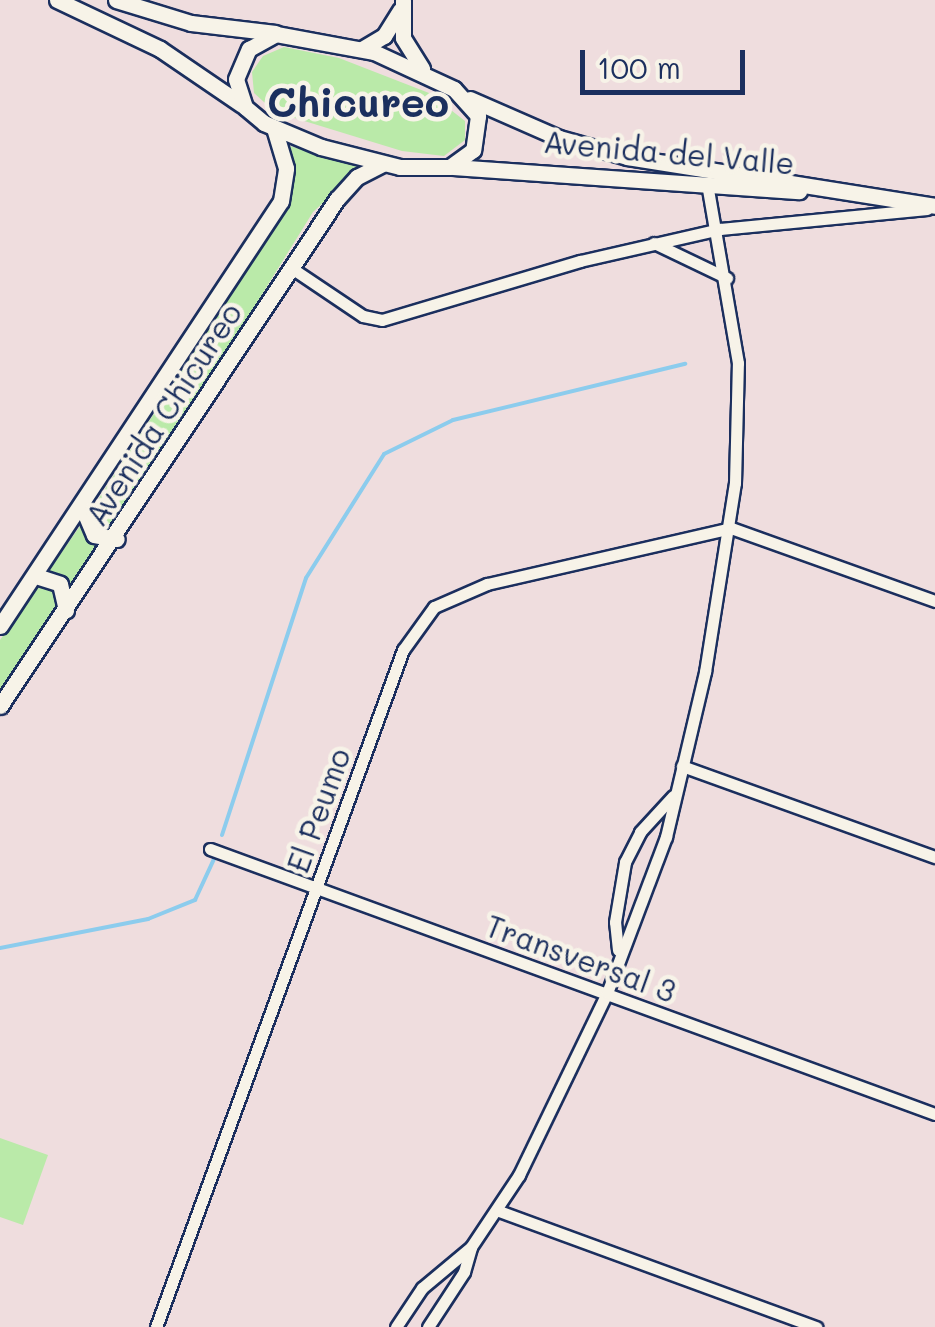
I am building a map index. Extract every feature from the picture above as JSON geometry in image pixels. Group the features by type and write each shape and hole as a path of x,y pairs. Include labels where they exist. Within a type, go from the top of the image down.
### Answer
{"main road":[{"path":"58,0 160,49 245,107"},
{"path":"116,0 192,23 284,33"},
{"path":"362,49 387,32 402,3"},
{"path":"402,3 406,45 428,75"},
{"path":"245,107 236,88 240,62 261,39 284,33"},
{"name":"Avenida del Valle","path":"284,33 362,49 428,75 466,98 538,130 612,153 935,207"},
{"path":"450,167 468,156 478,137 478,116 466,98"},
{"name":"Avenida del Valle","path":"245,107 274,128 383,164 547,169 708,189 883,196"},
{"name":"Avenida Chicureo","path":"0,626 83,509 281,201 286,168 274,128"},
{"name":"Avenida Chicureo","path":"0,706 116,538 290,267 345,189 383,164"},
{"path":"83,509 94,535 116,538"},
{"path":"36,576 60,584 66,610"}],"street":[{"path":"396,1327 422,1288 471,1247 499,1211 607,993 652,877 682,766 731,528 738,364 720,229 708,189"},
{"path":"290,267 362,316 382,320 654,243 720,229 935,207"},
{"path":"654,243 727,278"},
{"path":"731,528 935,602"},
{"name":"El Peumo","path":"156,1327 403,650 434,607 487,584 731,528"},
{"path":"682,766 935,858"},
{"path":"619,954 615,922 625,862 640,832 674,795"},
{"name":"Transversal 3","path":"210,849 935,1114"},
{"path":"499,1211 816,1327"},
{"path":"428,1327 464,1272 471,1247"}],"green space":[{"path":"284,47 339,58 429,93 465,121 465,140 444,156 402,151 275,112 254,93 252,72 263,56"},
{"path":"290,146 362,167 313,212 157,464 109,533 99,532 88,515 286,211 294,183"},
{"path":"80,526 90,541 101,543 70,588 48,572"},
{"path":"49,582 60,602 0,691 0,640 39,585"},
{"path":"0,1138 48,1155 23,1225 0,1217"}],"waterway":[{"path":"222,835 306,578 384,454 453,420 685,364"},
{"path":"0,948 148,919 195,900 214,859"}],"district":[{"name":"Chicureo","path":"358,101"}]}
